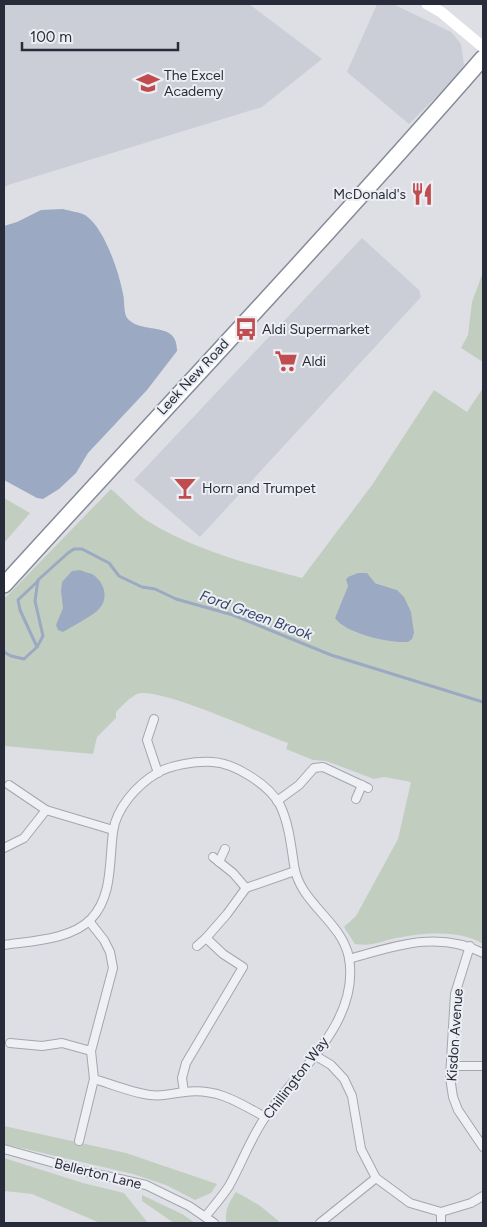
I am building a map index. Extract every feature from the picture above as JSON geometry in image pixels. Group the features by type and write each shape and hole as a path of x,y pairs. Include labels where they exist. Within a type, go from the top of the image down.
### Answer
{"highway":[{"name":"Leek New Road","path":"4,585 350,208 483,58"}],"street":[{"path":"427,4 441,12 483,47"},
{"path":"154,719 147,740 158,772"},
{"name":"Chillington Way","path":"89,921 105,893 111,868 113,830 123,806 141,785 158,772 177,766 212,762 225,764 253,777 281,806 290,833 295,871 304,893 342,938 349,959 350,978 344,1008 316,1056 265,1117 228,1187 205,1217"},
{"path":"277,801 299,785 314,768 323,767 365,786 356,799"},
{"path":"9,785 46,810 113,830"},
{"path":"4,848 24,838 46,810"},
{"path":"225,849 216,859 233,873 246,888"},
{"path":"197,946 227,914 246,888 295,871"},
{"path":"4,945 56,937 89,921 104,940 110,952 113,968 91,1051 94,1079 79,1141"},
{"path":"184,1092 182,1078 186,1063 243,967 223,954 206,938"},
{"path":"349,959 407,943 432,941 456,942 470,946 483,953"},
{"name":"Kisdon Avenue","path":"470,946 455,994 450,1077 453,1097 458,1110 483,1147"},
{"path":"10,1043 42,1046 62,1043 91,1051"},
{"path":"316,1056 331,1065 344,1079 352,1096 361,1150 376,1178 410,1203 441,1212 471,1203 483,1196"},
{"path":"452,1066 483,1066"},
{"path":"94,1079 148,1095 168,1096 184,1092 224,1095 265,1117"},
{"name":"Bellerton Lane","path":"4,1149 79,1170 146,1185 189,1206 214,1223"},
{"path":"320,1223 376,1178"},
{"path":"441,1212 441,1223"}],"shaded area":[{"name":"The Excel Academy","path":"4,4 249,4 322,59 262,107 8,185 4,188"},
{"path":"377,4 393,4 451,32 461,44 464,65 460,73 409,124 347,72"},
{"path":"362,238 419,290 421,297 200,537 134,480"}],"green space":[{"path":"483,272 483,362 461,348 468,335 472,302"},
{"path":"483,388 483,944 463,936 429,934 407,936 361,945 355,944 344,927 356,916 398,839 411,782 384,777 374,779 326,761 313,760 286,749 288,743 210,712 148,693 137,694 116,712 116,718 97,737 93,754 4,746 4,599 111,489 146,520 183,540 222,555 302,578 372,485 434,390 467,412","holes":["346,580 373,582 397,590 408,642 355,632 335,618 348,586"]},
{"path":"4,498 30,513 4,543"},
{"path":"4,1126 126,1153 217,1184 211,1193 195,1200 166,1185 133,1174 4,1144"},
{"path":"4,1158 83,1183 124,1193 148,1223 100,1223 32,1194 4,1191"},
{"path":"236,1192 259,1205 281,1223 227,1223 226,1217 229,1202"},
{"path":"142,1195 182,1214 195,1223 174,1223 142,1201"}],"water":[{"path":"63,209 85,215 92,221 104,239 118,274 124,297 125,314 128,319 134,324 166,331 176,341 177,351 147,390 88,453 76,473 59,489 43,499 37,498 4,480 4,226 41,210"},
{"path":"80,570 92,574 103,586 104,602 93,614 63,632 58,630 56,625 63,608 62,582 72,571"},
{"path":"358,573 367,573 375,583 397,590 404,597 411,612 414,633 412,639 408,642 400,642 368,636 348,629 335,618 348,586 346,580 348,577"}],"waterway":[{"name":"Ford Green Brook","path":"4,652 24,659 37,647 43,636 35,601 38,580 68,553 74,549 82,549 109,563 119,576 142,587 155,589 176,599 233,615 331,655 483,702"},
{"name":"Ford Green Brook","path":"37,647 20,610 18,600 38,581"}],"place":[{"name":"The Excel Academy","path":"148,83"},
{"name":"McDonald's","path":"422,194"},
{"name":"Aldi Supermarket","path":"246,329"},
{"name":"Aldi","path":"286,361"},
{"name":"Horn and Trumpet","path":"185,488"}]}
